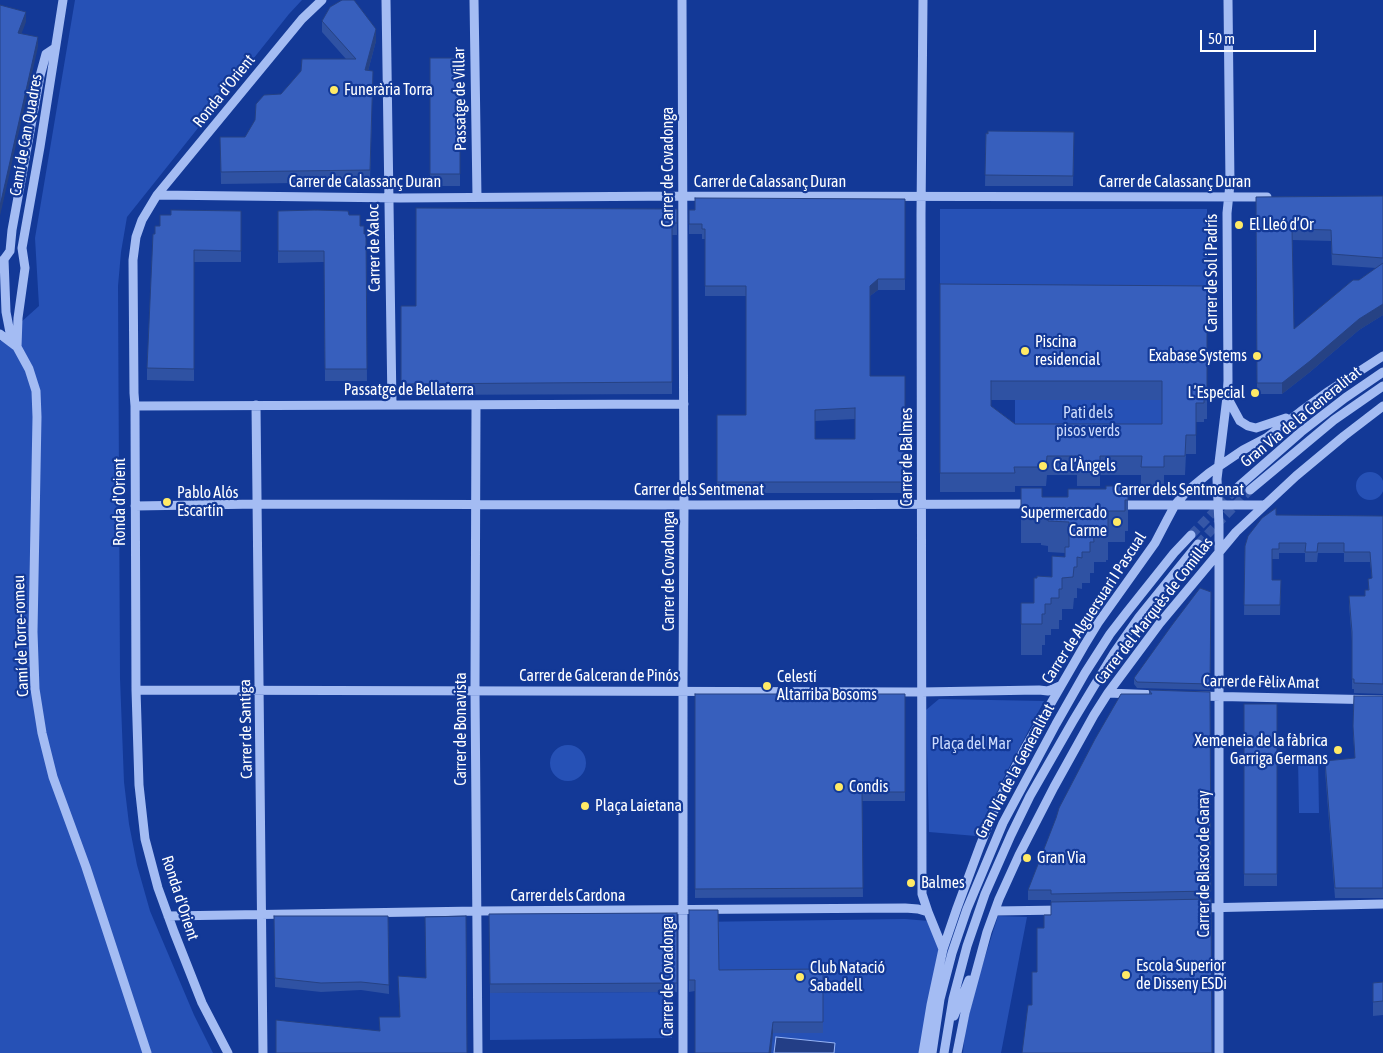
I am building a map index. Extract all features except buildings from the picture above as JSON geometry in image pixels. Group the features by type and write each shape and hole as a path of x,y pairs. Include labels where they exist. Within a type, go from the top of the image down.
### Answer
{"street":[{"name":"Camí de Can Quadres","path":"14,345 24,268 22,248 63,0"},
{"name":"Ronda d'Orient","path":"228,1053 191,976 168,916 145,839 139,785 136,690 133,260 136,237 142,220 157,195 302,20 322,0"},
{"name":"Carrer de Xaloc","path":"386,0 392,405"},
{"name":"Passatge de Villar","path":"474,0 476,197"},
{"name":"Carrer de Covadonga","path":"682,0 684,196 683,1053"},
{"name":"Carrer de Balmes","path":"923,0 922,894 928,912"},
{"name":"Carrer de Sol i Padrís","path":"1218,494 1218,466 1227,396 1227,213 1230,184 1228,0"},
{"name":"Camí de Can Quadres","path":"14,345 6,312 2,261 10,251 12,230 40,76 46,54 55,48"},
{"name":"Carrer de Calassanç Duran","path":"157,195 388,197 1277,197"},
{"name":"Camí de Torre-romeu","path":"0,334 14,345 29,369 36,391 33,632 35,689 42,733 53,777 86,867 147,1053"},
{"name":"Carrer de Alguersuari I Pascual","path":"923,1053 943,949 996,806 1024,750 1060,686 1098,623 1156,543 1175,505 1186,492 1218,466 1266,438 1300,412 1383,356"},
{"name":"Gran Via de la Generalitat","path":"1238,487 1301,432 1383,372"},
{"name":"Gran Via de la Generalitat","path":"1250,490 1334,420 1383,386"},
{"name":"Carrer de Sol i Padrís","path":"1227,396 1240,421 1256,428 1286,419 1300,412"},
{"name":"Carrer de Bonavista","path":"476,404 475,691 478,1053"},
{"name":"Passatge de Bellaterra","path":"135,406 684,404"},
{"name":"Carrer de Santiga","path":"256,405 264,1053"},
{"name":"Carrer del Marquès de Comillas","path":"958,1053 965,1013 995,910 1023,846 1108,693 1160,623 1236,532 1296,476 1383,406"},
{"path":"1372,415 1383,418"},
{"name":"Carrer de Blasco de Garay","path":"1218,494 1219,1053"},
{"name":"Carrer dels Sentmenat","path":"135,506 258,504 1044,504"},
{"name":"Carrer dels Sentmenat","path":"1111,505 1218,504 1263,506"},
{"name":"Gran Via de la Generalitat","path":"932,1053 940,999 952,953 971,899 1003,823 1085,673 1122,619 1191,534"},
{"name":"Gran Via de la Generalitat","path":"945,1050 953,999 967,946 985,894 1030,796 1114,653 1139,617 1198,544"},
{"name":"Carrer de Galceran de Pinós","path":"136,690 922,692 1048,691 1060,686"},
{"path":"1108,693 1171,695"},
{"name":"Carrer de Fèlix Amat","path":"1189,696 1383,700"},
{"path":"1190,908 1383,904"},
{"name":"Carrer dels Cardona","path":"168,916 478,911 905,908 918,908 928,912"},
{"path":"995,910 1073,910"},
{"path":"928,912 943,949"},
{"path":"947,1035 986,936"}],"green space":[{"path":"75,0 302,0 127,217 118,286 120,678 124,782 129,824 137,865 150,911 194,1015 213,1053 0,1053 0,341 39,306 35,238"},
{"path":"940,209 1207,209 1207,306 940,304"},
{"name":"Pati dels pisos verds","path":"1015,400 1162,400 1162,444 1015,443"},
{"path":"1370,472 1380,476 1384,486 1380,496 1370,500 1360,496 1356,486 1360,476"},
{"name":"Plaça del Mar","path":"939,699 1044,701 1004,777 976,836 929,832 926,710"},
{"path":"568,745 575,746 581,750 585,756 585,770 581,776 575,780 568,781 561,780 555,776 551,770 550,763 551,756 555,750 561,746"},
{"path":"1318,757 1319,813 1299,813 1298,758"},
{"path":"998,916 1027,917 1001,1053 963,1053 965,1031 978,979"},
{"name":"Club Natació Sabadell","path":"905,919 929,921 943,949 922,1053 695,1053 695,922"},
{"path":"672,992 672,1038 490,1040 490,993"}],"shaded area":[{"path":"776,1037 835,1043 834,1053 774,1053"}],"tunnel":[{"path":"1191,535 1238,487"},
{"path":"1198,544 1250,490"}],"place":[{"name":"Funerària Torra","path":"334,90"},
{"name":"El Lleó d’Or","path":"1239,225"},
{"name":"Piscina residencial","path":"1025,351"},
{"name":"Exabase Systems","path":"1257,356"},
{"name":"L’Especial","path":"1255,393"},
{"name":"Ca l’Àngels","path":"1043,466"},
{"name":"Pablo Alós Escartín","path":"167,502"},
{"name":"Supermercado Carme","path":"1117,522"},
{"name":"Celestí Altarriba Bosoms","path":"767,686"},
{"name":"Xemeneia de la fàbrica Garriga Germans","path":"1338,750"},
{"name":"Condis","path":"839,787"},
{"name":"Plaça Laietana","path":"585,806"},
{"name":"Gran Via","path":"1027,858"},
{"name":"Balmes","path":"911,883"},
{"name":"Escola Superior de Disseny ESDi","path":"1126,975"},
{"name":"Club Natació Sabadell","path":"800,977"}]}
